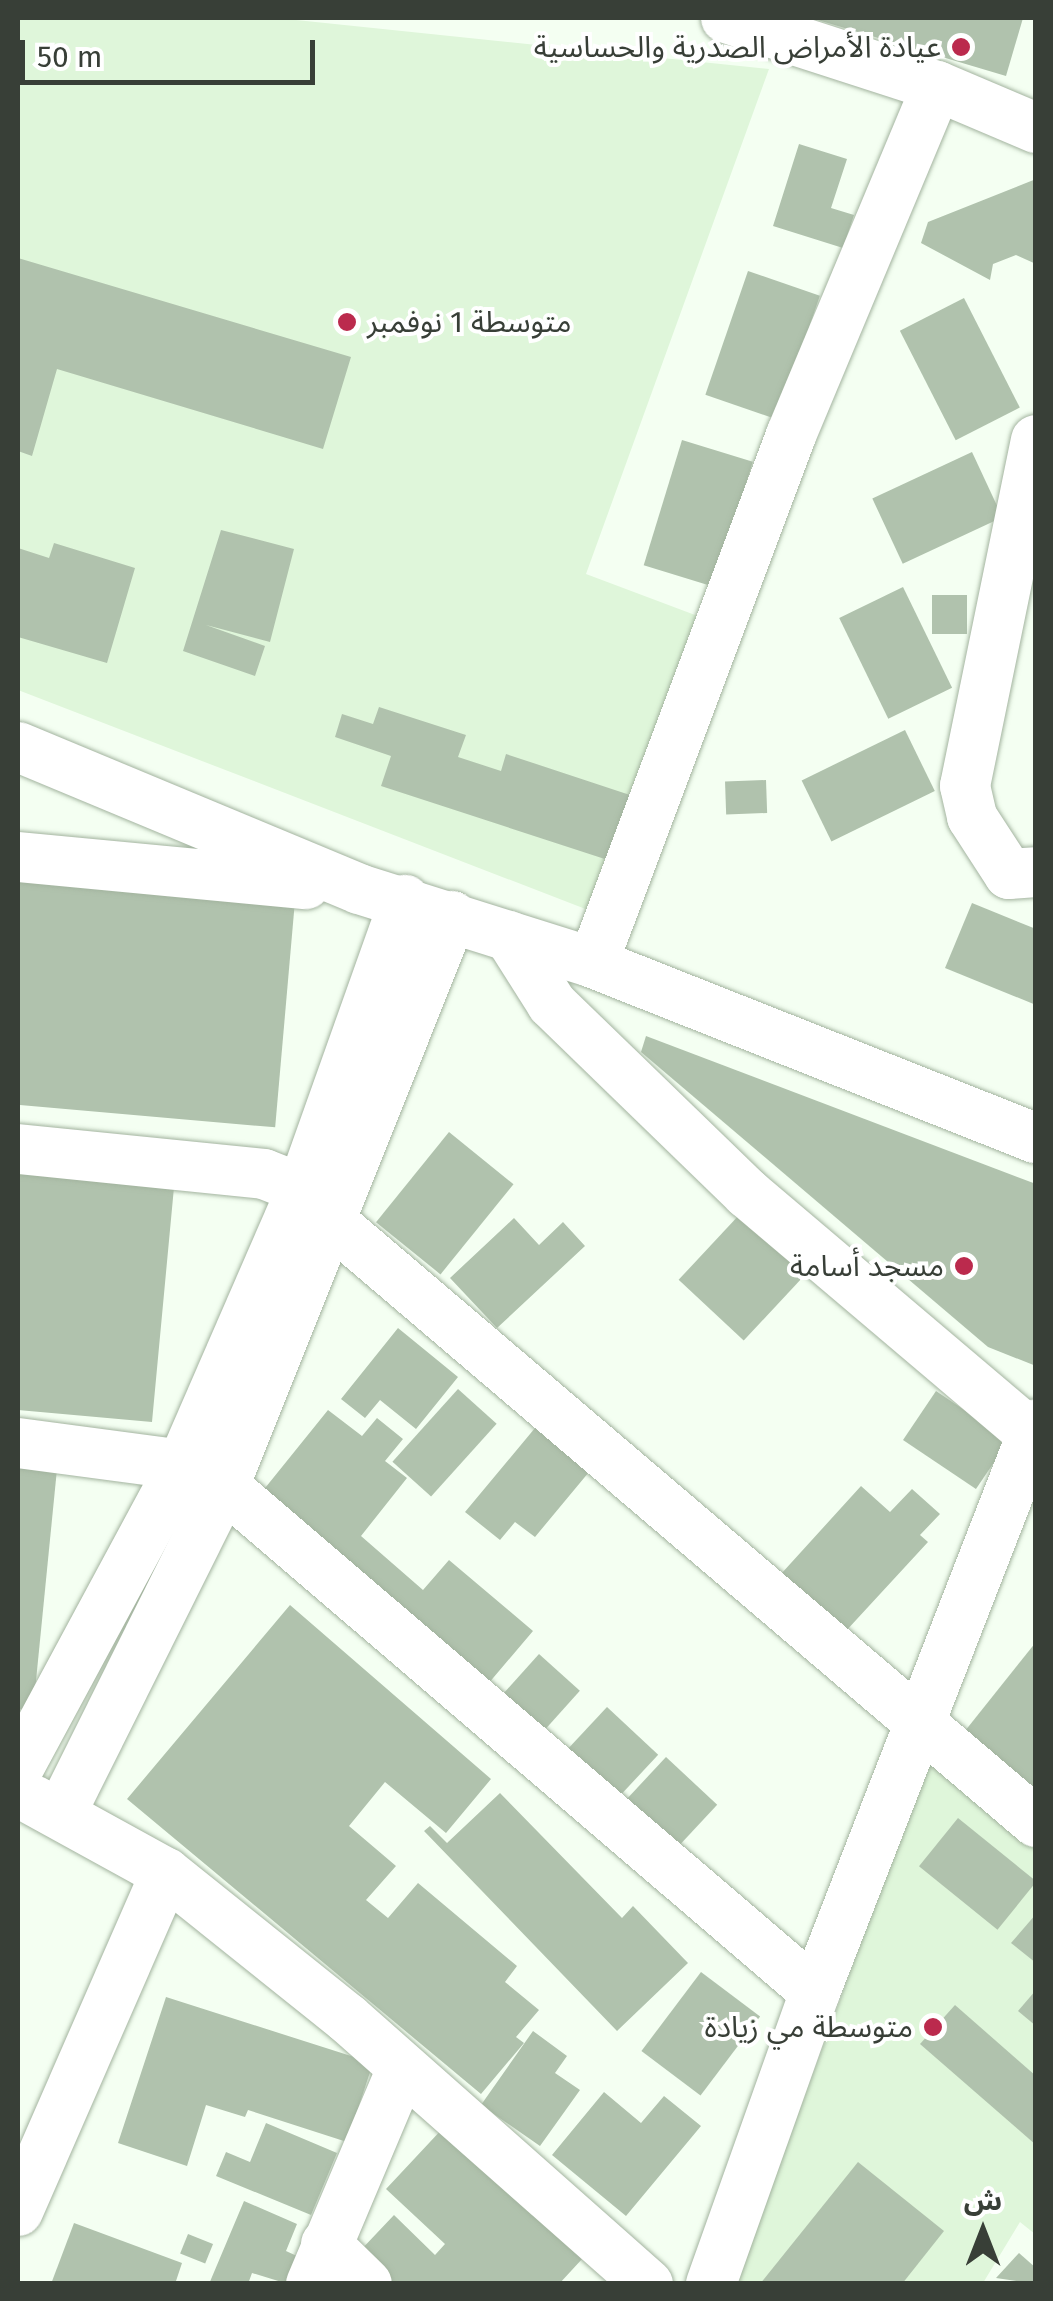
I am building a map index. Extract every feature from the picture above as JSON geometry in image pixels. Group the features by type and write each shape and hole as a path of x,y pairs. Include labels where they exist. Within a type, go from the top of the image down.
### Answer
{"street":[{"path":"726,18 937,86 1036,128"},
{"path":"593,963 790,435 937,86"},
{"path":"1036,440 965,786 972,816 1008,874 1036,872"},
{"path":"18,747 382,894 593,963 1036,1138"},
{"path":"18,857 382,894"},
{"path":"318,1206 382,894"},
{"path":"452,916 318,1206 203,1475 40,1803 166,1874 402,2069 590,2266 648,2284"},
{"path":"509,936 552,1004 747,1193 1034,1432 814,1992 711,2284"},
{"path":"18,1149 264,1174 318,1206 1036,1822"},
{"path":"18,1443 203,1475 814,1992"},
{"path":"18,1768 203,1475"},
{"path":"18,2211 166,1874"},
{"path":"367,2284 319,2264 402,2069"}],"shaded area":[{"name":"متوسطة 1 نوفمبر","path":"18,18 277,18 769,69 586,574 711,621 601,915 18,690"},
{"name":"متوسطة مي زيادة","path":"934,1743 1035,1832 1035,2234 1020,2222 983,2283 744,2284 738,2279"}],"building":[{"name":"عيادة الأمراض الصدرية والحساسية","path":"811,18 1023,18 1006,76"},
{"path":"799,144 847,159 831,208 854,215 843,248 773,226"},
{"path":"1036,179 1036,264 1016,255 993,264 990,280 921,243 928,222"},
{"path":"18,258 351,357 323,449 57,369 32,456 18,451"},
{"path":"748,271 820,296 777,420 705,395"},
{"path":"964,298 1020,408 956,440 900,331"},
{"path":"682,440 753,462 714,587 644,565"},
{"path":"972,452 1002,517 903,564 872,498"},
{"path":"221,530 294,549 270,642 206,625 265,646 255,676 183,651"},
{"path":"54,543 135,568 107,663 18,637 18,548 49,558"},
{"path":"903,587 952,688 888,719 839,618"},
{"path":"932,595 967,595 967,634 932,634"},
{"path":"379,707 466,735 458,757 501,771 506,754 636,797 614,862 381,786 391,756 335,737 342,714 373,724"},
{"path":"905,730 935,791 831,842 802,780"},
{"path":"766,780 767,813 726,814 725,781"},
{"path":"18,877 295,901 275,1127 18,1105"},
{"path":"972,903 1036,929 1036,1005 945,968"},
{"name":"مسجد أسامة","path":"646,1036 1036,1184 1036,1366 988,1347 641,1052"},
{"path":"449,1132 514,1184 441,1274 376,1222"},
{"path":"18,1173 174,1187 152,1422 18,1410"},
{"path":"740,1214 805,1275 744,1341 679,1280"},
{"path":"514,1218 539,1245 563,1222 585,1246 497,1328 450,1278"},
{"path":"398,1328 458,1377 416,1429 380,1400 365,1418 341,1399"},
{"path":"458,1389 497,1424 431,1497 392,1462"},
{"path":"936,1391 1009,1440 976,1489 903,1440"},
{"path":"328,1410 362,1436 377,1418 403,1439 385,1461 407,1478 361,1536 423,1590 449,1560 533,1631 488,1684 253,1503"},
{"path":"535,1428 589,1472 535,1537 515,1522 500,1540 465,1512"},
{"path":"18,1465 57,1469 33,1711 18,1709"},
{"path":"861,1486 890,1512 912,1489 940,1514 920,1535 928,1542 845,1632 781,1574"},
{"path":"290,1605 491,1779 446,1833 385,1782 349,1826 396,1866 366,1900 388,1918 418,1883 517,1966 505,1982 539,2010 516,2037 524,2043 481,2094 127,1799"},
{"path":"1036,1642 1036,1803 957,1741"},
{"path":"539,1654 580,1691 542,1733 501,1696"},
{"path":"607,1707 658,1755 605,1812 554,1764"},
{"path":"666,1757 717,1805 662,1864 611,1816"},
{"path":"500,1793 622,1918 633,1906 688,1963 617,2031 424,1831 430,1826 447,1843"},
{"path":"958,1818 1036,1881 997,1930 919,1866"},
{"path":"1036,1914 1036,1963 1011,1943"},
{"path":"701,1972 760,2017 701,2096 641,2051"},
{"path":"1036,1990 1036,2026 1018,2011"},
{"path":"166,1997 373,2063 347,2142 248,2110 245,2117 206,2105 187,2166 118,2143"},
{"path":"955,2005 1036,2076 1036,2145 920,2044"},
{"path":"533,2031 567,2056 555,2073 580,2090 540,2146 481,2105"},
{"path":"604,2092 641,2123 664,2096 701,2126 626,2216 552,2155"},
{"path":"266,2123 337,2153 311,2215 216,2176 226,2152 250,2162"},
{"path":"444,2127 583,2258 559,2284 391,2284 358,2253 394,2215 435,2255 445,2244 386,2189"},
{"path":"858,2162 944,2231 902,2284 760,2284"},
{"path":"244,2201 297,2224 286,2251 299,2257 288,2284 252,2273 248,2284 209,2284"},
{"path":"74,2223 182,2263 175,2284 51,2284"},
{"path":"188,2234 213,2244 205,2264 180,2253"},
{"path":"1019,2253 1036,2268 1036,2284 996,2278"}],"place":[{"name":"عيادة الأمراض الصدرية والحساسية","path":"961,47"},
{"name":"متوسطة 1 نوفمبر","path":"347,322"},
{"name":"مسجد أسامة","path":"964,1266"},
{"name":"متوسطة مي زيادة","path":"933,2027"}]}
